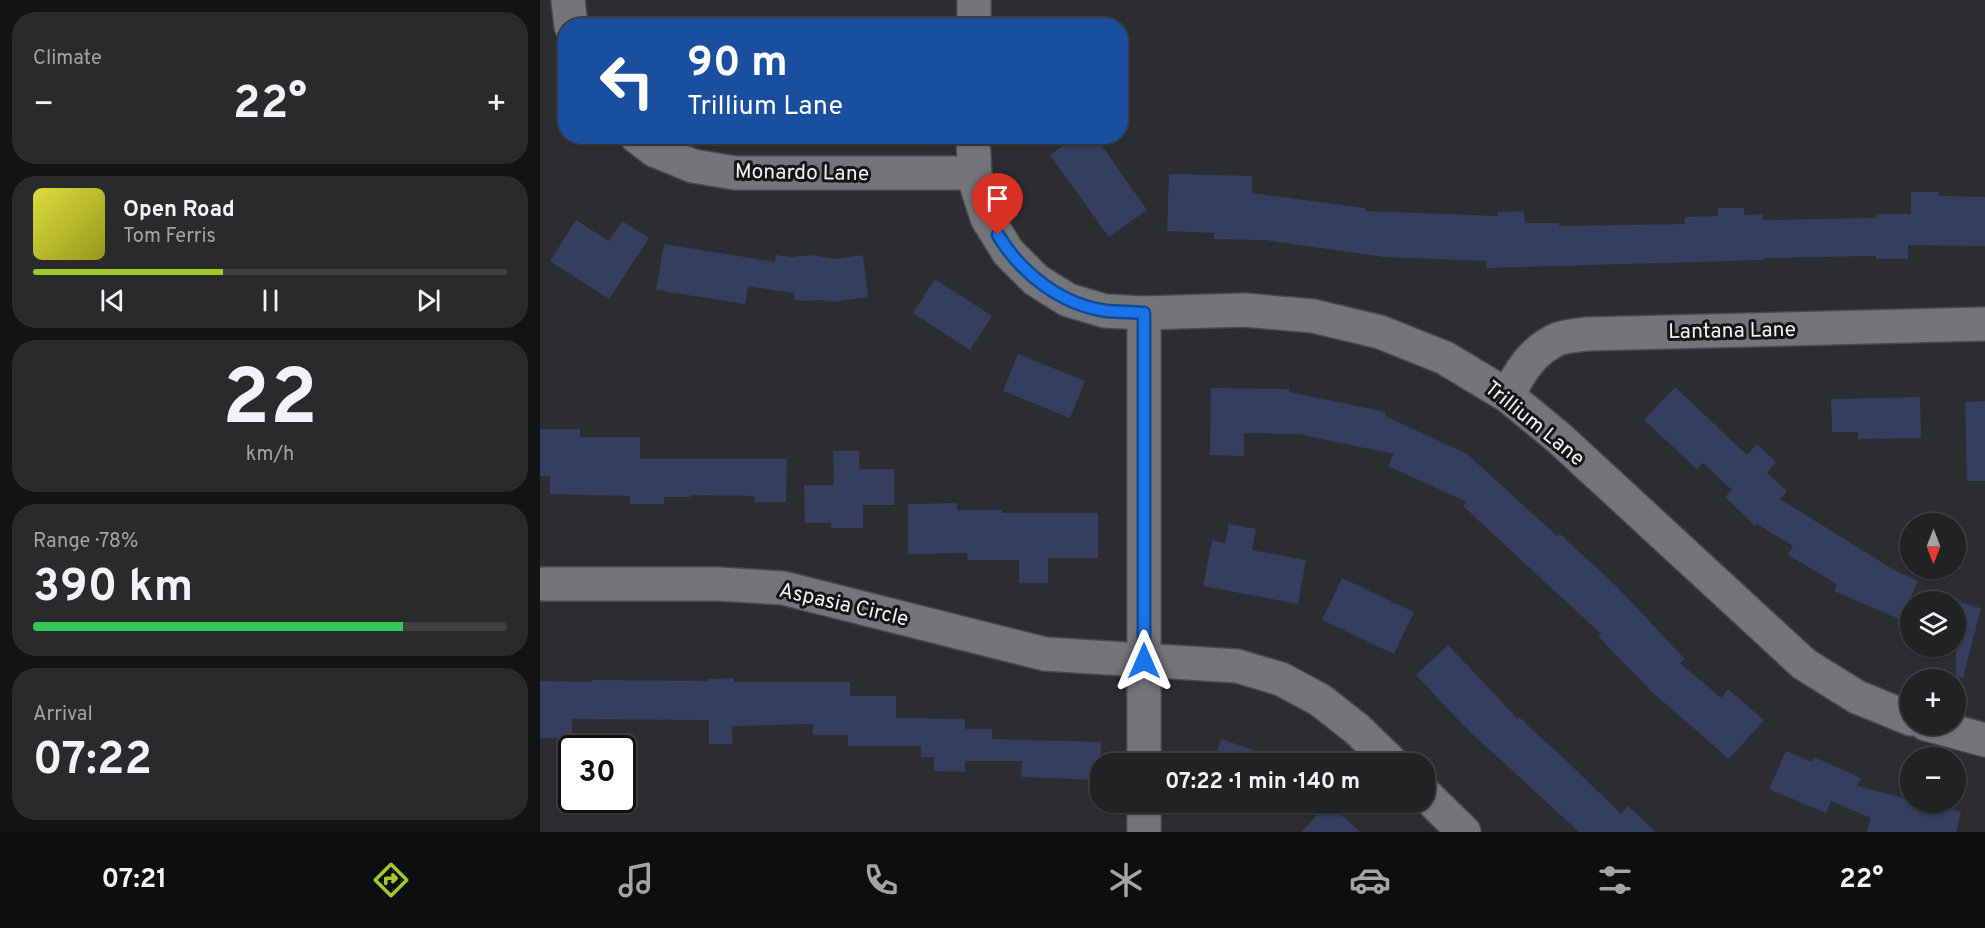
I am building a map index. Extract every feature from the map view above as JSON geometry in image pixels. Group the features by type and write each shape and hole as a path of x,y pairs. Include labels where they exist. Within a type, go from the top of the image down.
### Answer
{"street":[{"path":"568,0 570,18"},
{"path":"974,0 974,18"},
{"name":"Monardo Lane","path":"646,144 654,150 693,166 735,173 975,173"},
{"name":"Trillium Lane","path":"973,144 975,181 987,218 1008,252 1036,280 1068,300 1105,311 1144,313 1244,310 1313,316 1380,332 1445,358 1508,396 1559,438 1804,664 1857,697 1900,715"},
{"path":"1144,313 1144,753"},
{"name":"Lantana Lane","path":"1508,396 1520,371 1538,352 1559,339 1587,334 1985,324"},
{"name":"Aspasia Circle","path":"540,584 718,584 783,588 1045,654 1237,666 1281,679 1320,700 1358,729 1382,753"},
{"path":"1964,735 1985,741"},
{"path":"1435,804 1464,832"},
{"path":"1144,813 1144,832"}],"building":[{"path":"1065,144 1101,144 1147,210 1109,237 1050,155"},
{"path":"1169,174 1252,176 1252,193 1365,208 1365,211 1498,216 1498,212 1524,211 1525,223 1559,223 1559,226 1685,224 1685,217 1718,216 1718,208 1744,208 1744,215 1763,214 1763,220 1876,218 1877,214 1911,214 1911,192 1939,192 1939,196 1985,197 1985,246 1908,245 1908,259 1876,259 1876,256 1764,258 1764,260 1486,268 1486,261 1385,257 1264,240 1214,239 1214,233 1167,231"},
{"path":"576,220 609,241 622,221 649,238 609,299 550,261"},
{"path":"664,244 775,262 776,255 792,257 811,255 836,259 863,255 868,297 832,302 795,300 794,293 748,286 745,304 656,290"},
{"path":"935,279 992,316 970,350 913,313"},
{"path":"1018,354 1085,381 1070,418 1003,391"},
{"path":"1675,387 1747,455 1757,444 1776,462 1767,473 1787,491 1780,499 1900,573 1900,579 1918,581 1914,591 1900,591 1900,620 1834,591 1837,584 1788,555 1793,546 1757,524 1755,526 1725,497 1732,490 1703,463 1697,469 1644,420"},
{"path":"1211,388 1289,389 1289,392 1386,412 1385,416 1467,454 1616,586 1685,659 1680,663 1721,698 1728,689 1764,720 1729,759 1651,691 1598,636 1601,634 1463,506 1467,502 1388,466 1394,454 1298,434 1244,433 1244,456 1210,455"},
{"path":"1920,397 1921,438 1858,439 1858,432 1832,432 1831,399"},
{"path":"1985,401 1985,481 1967,481 1965,402"},
{"path":"540,429 580,429 580,437 640,437 640,459 787,459 786,502 755,502 755,496 691,495 691,497 664,497 664,504 630,504 630,496 550,494 550,476 540,476"},
{"path":"833,451 859,451 859,469 894,469 894,505 863,505 863,528 831,528 831,523 805,523 804,485 834,485"},
{"path":"957,503 957,510 1002,510 1002,513 1098,513 1098,558 1048,558 1048,583 1019,583 1019,560 968,560 967,553 908,554 908,504"},
{"path":"1229,524 1256,529 1252,550 1306,560 1298,604 1203,586 1212,540 1225,543"},
{"path":"1342,578 1414,612 1394,654 1322,620"},
{"path":"1966,604 1981,608 1965,669 1956,669 1956,657 1966,657"},
{"path":"1448,645 1518,719 1519,717 1621,814 1628,806 1656,832 1579,832 1466,728 1416,675"},
{"path":"734,678 734,682 850,682 850,696 896,696 896,718 965,719 965,729 992,729 992,739 1101,742 1101,753 1090,753 1090,780 1021,777 1022,761 965,761 965,772 934,771 934,757 921,757 921,746 848,746 848,735 813,735 813,724 732,726 733,744 709,744 709,720 572,719 572,735 540,738 540,681 708,681 708,679"},
{"path":"1221,739 1262,753 1217,753"},
{"path":"1786,751 1812,762 1814,757 1861,778 1857,786 1900,797 1900,813 1961,813 1956,832 1867,832 1871,818 1831,801 1826,813 1769,789"},
{"path":"1319,813 1340,813 1360,832 1301,832"}],"route":[{"path":"998,235 1008,252 1036,280 1068,300 1105,311 1144,313 1144,661"}]}
